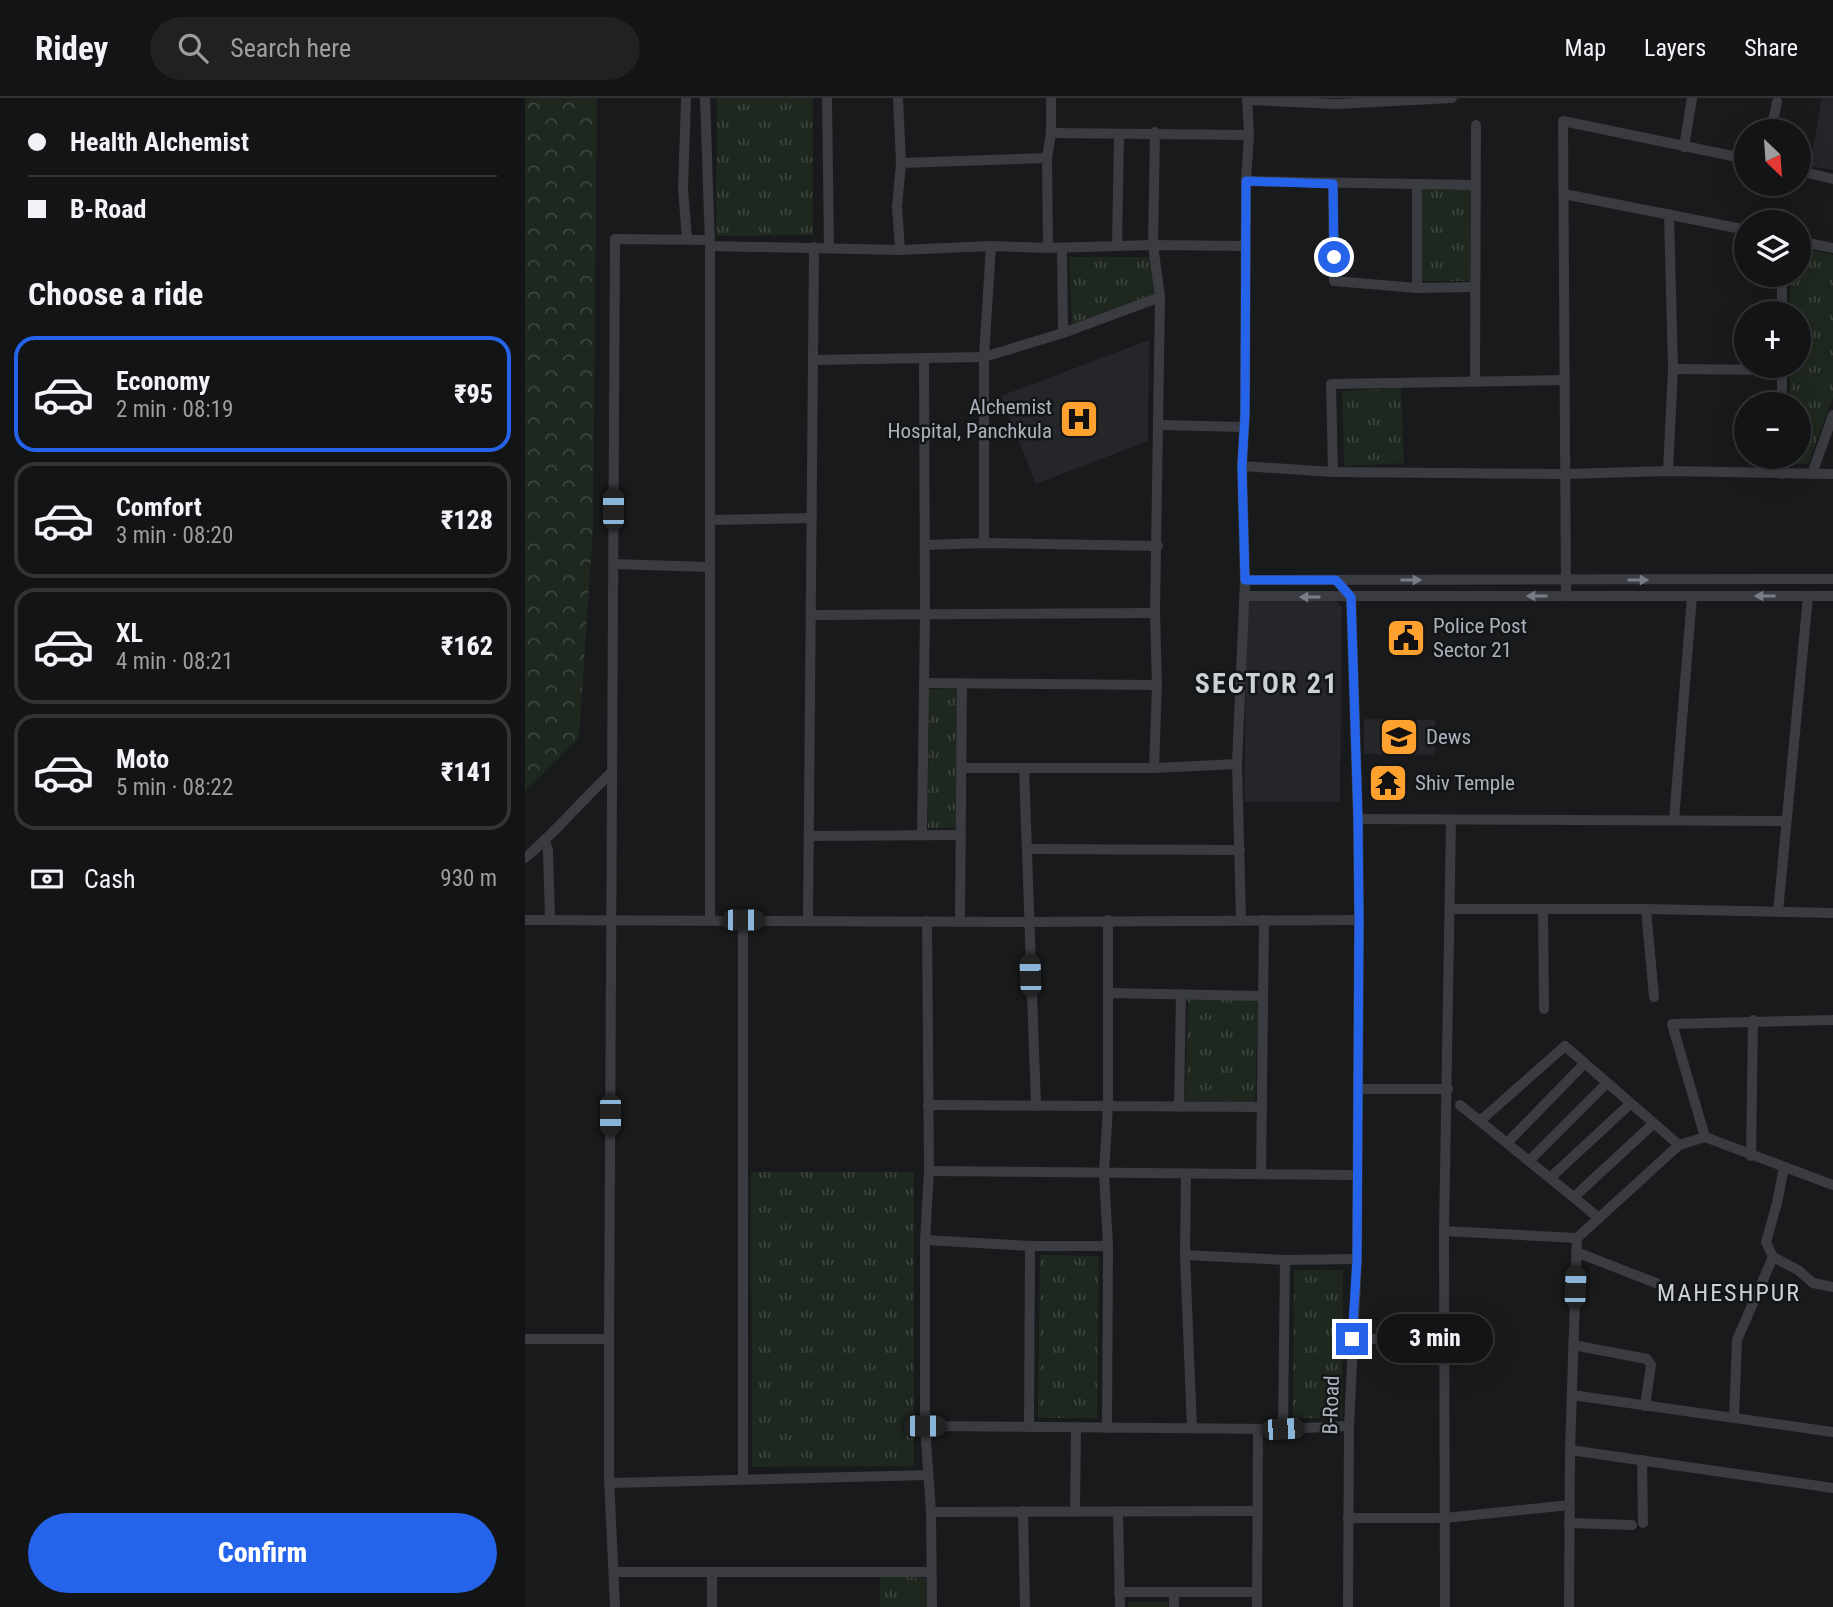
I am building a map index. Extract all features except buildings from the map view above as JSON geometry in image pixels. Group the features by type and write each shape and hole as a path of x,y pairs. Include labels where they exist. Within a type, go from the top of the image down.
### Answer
{"street":[{"path":"686,98 683,189 687,239"},
{"path":"705,98 710,243 710,920"},
{"path":"827,98 829,247"},
{"path":"898,98 901,163 897,207 900,250"},
{"path":"1048,248 1047,158 1051,134 1051,98"},
{"path":"1241,920 1237,764 1245,580 1242,467 1249,135 1247,99 1335,101 1452,98"},
{"path":"1683,147 1692,98"},
{"path":"1774,119 1777,102"},
{"path":"1566,596 1563,121 1734,157"},
{"path":"1475,382 1476,125"},
{"path":"1051,134 1155,132 1249,135"},
{"path":"1154,768 1160,297 1153,245 1155,132"},
{"path":"1117,246 1119,134"},
{"path":"901,163 1047,158"},
{"path":"1811,174 1833,179"},
{"path":"1246,181 1476,185"},
{"path":"1333,184 1335,281 1417,288 1474,287"},
{"path":"1417,184 1417,288"},
{"path":"1564,194 1734,227"},
{"path":"1668,471 1672,369 1669,214"},
{"path":"615,1607 608,1339 615,239 687,239 710,243 900,250 991,246 1245,246"},
{"path":"1811,243 1833,248"},
{"path":"984,543 984,357 991,246"},
{"path":"808,920 814,247"},
{"path":"1062,248 1063,333"},
{"path":"813,360 984,357 1063,333 1160,297"},
{"path":"922,835 924,359"},
{"path":"1672,369 1734,368"},
{"path":"1333,472 1331,384 1565,380"},
{"path":"1812,474 1833,415"},
{"path":"1159,425 1244,427"},
{"path":"1242,467 1333,472 1565,474 1668,471 1833,474"},
{"path":"1782,469 1782,474"},
{"path":"710,520 812,518"},
{"path":"925,545 984,543 1158,547"},
{"path":"613,564 710,566"},
{"path":"1778,912 1785,821 1814,579"},
{"path":"1245,580 1833,579"},
{"path":"1336,580 1351,597"},
{"path":"1244,596 1833,596"},
{"path":"1674,820 1692,596"},
{"name":"B-Road","path":"1347,1607 1349,1426 1357,1259 1359,919 1351,597"},
{"path":"811,615 1155,613"},
{"path":"924,683 1157,685"},
{"path":"960,920 962,684"},
{"path":"961,768 1154,768 1237,764"},
{"path":"1024,768 1036,1106"},
{"path":"525,858 612,772"},
{"path":"1358,819 1785,821"},
{"path":"1445,1607 1444,1231 1451,820"},
{"path":"809,836 961,835"},
{"path":"545,841 548,850 550,920"},
{"path":"1028,849 1240,850"},
{"path":"1451,909 1833,913"},
{"path":"1646,909 1654,998"},
{"path":"1543,910 1544,1009"},
{"path":"525,920 1028,922 1359,919"},
{"path":"743,920 743,1479"},
{"path":"1107,1428 1108,1246 1104,1173 1108,1106 1108,920"},
{"path":"1261,1174 1264,920"},
{"path":"927,921 929,1171 925,1240 925,1426 931,1512 932,1607"},
{"path":"1108,993 1263,996"},
{"path":"1179,1107 1181,994"},
{"path":"1751,1156 1753,1020"},
{"path":"1705,1138 1672,1024 1833,1020"},
{"path":"1480,1121 1565,1046 1679,1144"},
{"path":"1507,1143 1585,1063"},
{"path":"1529,1161 1607,1083"},
{"path":"1358,1089 1448,1088"},
{"path":"1551,1178 1630,1104"},
{"path":"928,1105 1262,1107"},
{"path":"1460,1105 1599,1218"},
{"path":"1574,1197 1653,1124"},
{"path":"1569,1607 1570,1450 1577,1238 1679,1144 1705,1138 1833,1185"},
{"path":"1784,1167 1766,1242 1773,1257 1798,1270 1813,1283 1833,1287"},
{"path":"929,1171 1357,1175"},
{"path":"1186,1174 1185,1255 1192,1428"},
{"path":"1444,1231 1577,1238"},
{"path":"925,1240 1030,1246 1108,1246"},
{"path":"1028,1427 1030,1246"},
{"path":"1576,1252 1656,1283"},
{"path":"1185,1255 1285,1260 1357,1259"},
{"path":"1734,1418 1737,1340 1773,1257"},
{"path":"1283,1429 1285,1260"},
{"path":"525,1339 608,1339"},
{"path":"1352,1339 1444,1339"},
{"path":"1573,1345 1647,1359 1651,1365 1645,1406"},
{"path":"1572,1395 1833,1432"},
{"path":"925,1426 1258,1429 1349,1426"},
{"path":"1075,1511 1076,1427"},
{"path":"1257,1607 1258,1429"},
{"path":"1570,1450 1833,1488"},
{"path":"1570,1523 1637,1524 1642,1460"},
{"path":"611,1483 928,1475"},
{"path":"1348,1518 1445,1518 1570,1505"},
{"path":"1023,1511 1025,1607"},
{"path":"1118,1511 1120,1607"},
{"path":"931,1512 1258,1511"},
{"path":"615,1572 930,1572"},
{"path":"712,1573 712,1607"},
{"path":"1119,1592 1257,1592"},
{"path":"1174,1592 1174,1607"}],"shaded area":[{"path":"1822,98 1833,98 1833,170 1811,166"},
{"name":"Alchemist Hospital, Panchkula","path":"1149,340 1148,441 1036,484 1001,396"},
{"path":"1247,600 1335,600 1342,607 1340,802 1244,802"},
{"name":"Dews","path":"1364,719 1435,720 1435,755 1364,754"}],"green space":[{"path":"525,98 597,98 593,528 579,738 525,792"},
{"path":"717,98 813,98 813,235 716,236"},
{"path":"1422,189 1470,189 1470,281 1422,281"},
{"path":"1811,250 1833,255 1833,398 1811,456 1811,392 1790,392 1790,378 1811,378 1811,301 1790,301 1790,287 1811,287"},
{"path":"1069,257 1153,257 1153,294 1072,324"},
{"path":"1401,388 1404,463 1344,466 1342,391"},
{"path":"929,689 958,689 956,828 928,828"},
{"path":"1188,998 1258,1000 1255,1102 1185,1101"},
{"path":"751,1172 914,1172 914,1466 752,1467"},
{"path":"1040,1255 1099,1256 1097,1418 1038,1418"},
{"path":"1294,1270 1343,1270 1342,1418 1293,1418"},
{"path":"880,1576 926,1578 927,1607 880,1607"},
{"path":"1128,1602 1168,1602 1168,1607 1128,1607"}],"place":[{"name":"Alchemist Hospital, Panchkula","path":"1079,419"},
{"name":"Police Post Sector 21","path":"1406,638"},
{"name":"Dews","path":"1399,737"},
{"name":"Shiv Temple","path":"1388,783"}],"district":[{"name":"SECTOR 21","path":"1267,683"},
{"name":"MAHESHPUR","path":"1729,1293"}],"route":[{"path":"1334,257 1333,184 1246,181 1245,413 1242,467 1245,580 1336,580 1351,597 1359,919 1357,1259 1352,1339"}]}
